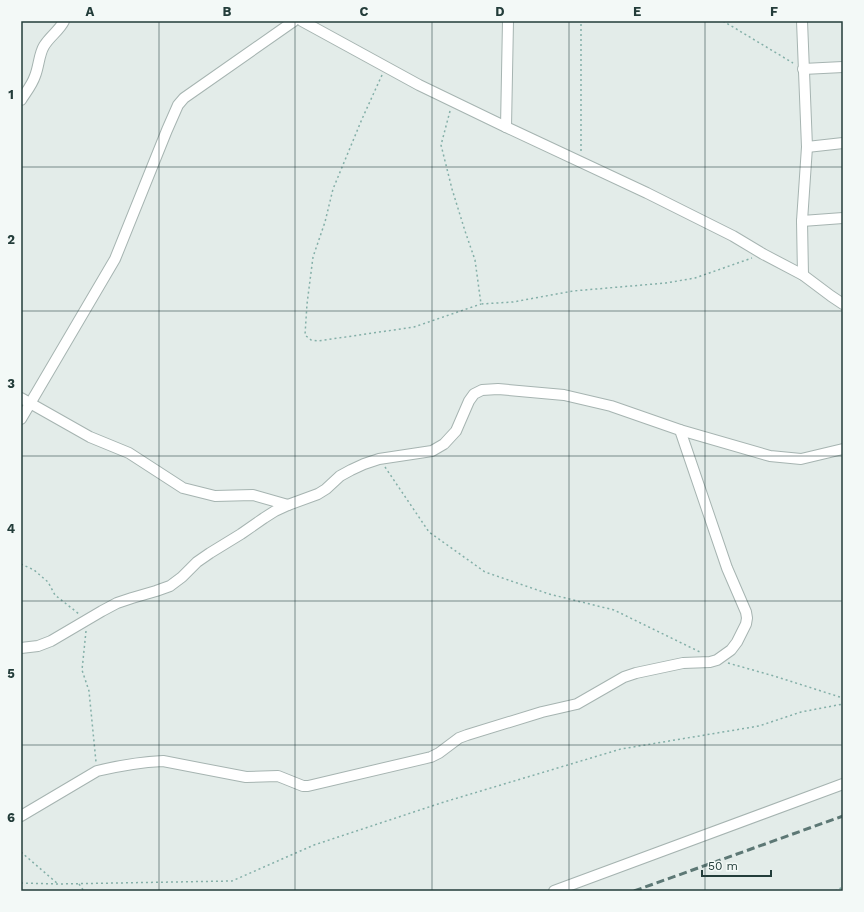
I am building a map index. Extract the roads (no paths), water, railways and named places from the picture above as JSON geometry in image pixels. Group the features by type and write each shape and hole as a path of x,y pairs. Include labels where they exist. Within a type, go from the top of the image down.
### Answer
{"street":[{"path":"21,100 30,88 35,77 43,47 60,28 64,21"},
{"path":"21,419 25,400 115,259 178,105 184,98 294,21"},
{"path":"302,21 419,84 506,127 647,193 733,236 803,276 843,304"},
{"path":"506,127 508,21"},
{"path":"802,21 806,147 802,221 803,276"},
{"path":"803,69 843,67"},
{"path":"806,147 843,143"},
{"path":"802,221 843,218"},
{"path":"21,648 38,646 51,641 117,603 170,586 210,552 241,534 275,511 318,494 340,476 364,464 379,459 432,451 444,444 456,431 469,401 474,394 482,390 498,389 564,395 611,406 680,430 770,456 801,459 843,449"},
{"path":"25,400 90,437 129,454 183,488 215,496 252,495 288,505"},
{"path":"21,816 97,771 153,762 163,761 246,777 278,776 303,786 308,786 431,757 459,738 542,712 577,704 624,677 636,673 682,663 710,662 717,660 731,650 746,624 747,618 746,612 727,568 680,430"},
{"path":"554,891 843,784"}],"railway":[{"path":"634,891 843,816"}]}
